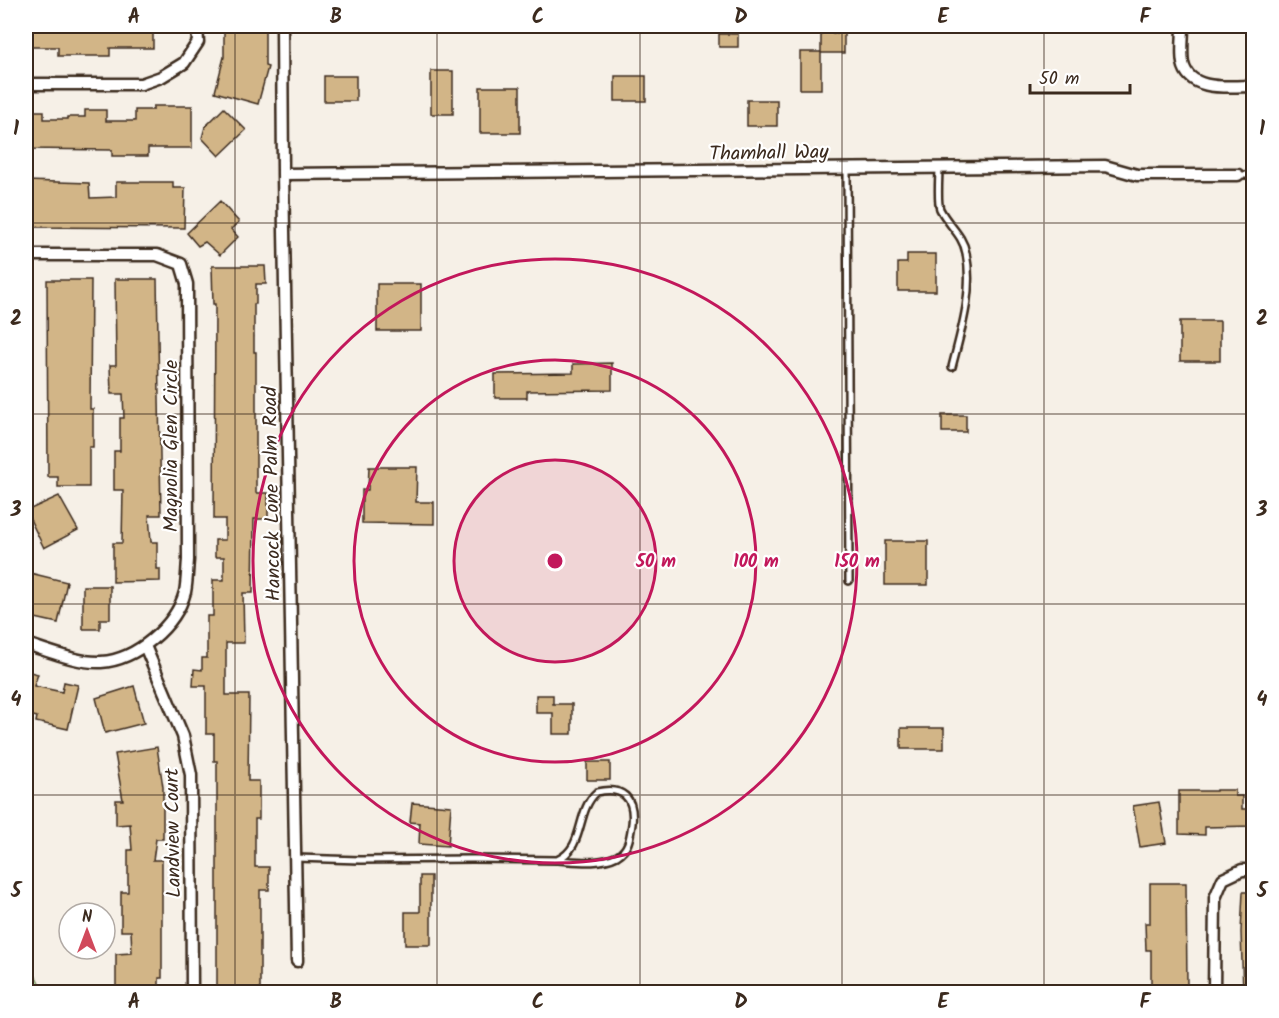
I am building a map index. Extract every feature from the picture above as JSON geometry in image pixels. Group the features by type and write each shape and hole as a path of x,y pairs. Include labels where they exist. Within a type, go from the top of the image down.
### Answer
{"street":[{"path":"26,84 141,84 161,77 184,63 198,42 197,26"},
{"name":"Hancock Lone Palm Road","path":"282,26 297,961"},
{"path":"1183,26 1183,63 1192,78 1209,85 1254,86"},
{"name":"Thamhall Way","path":"283,174 1105,166 1137,175 1238,175"},
{"name":"Magnolia Glen Circle","path":"26,255 157,255 181,264 187,284 188,560 184,593 169,624 145,646 126,656 101,662 75,658 26,644"},
{"name":"Landview Court","path":"145,646 183,736 191,775 192,993"},
{"path":"1214,993 1215,898 1223,879 1242,870 1254,870"}],"lane":[{"path":"939,168 939,207 960,236 966,252 968,278 966,307 952,368"},
{"path":"847,169 849,581"},
{"name":"Thamhall Way","path":"1238,175 1254,175"},
{"path":"296,858 360,861 607,860 625,850 630,840 633,811 630,801 623,794 613,790 597,792 587,804 578,839 568,853 557,860"}],"green space":[{"path":"26,958 44,992 26,992"}],"building":[{"path":"26,26 153,26 153,48 110,48 110,56 58,56 58,47 26,47"},
{"path":"224,26 265,26 265,66 268,67 258,104 215,92 224,57"},
{"path":"821,33 844,33 844,53 821,53 821,89 800,89 800,52 821,52"},
{"path":"719,34 738,34 738,47 719,47"},
{"path":"431,71 453,71 453,114 431,114"},
{"path":"324,76 356,76 356,101 324,101"},
{"path":"615,76 646,76 646,101 615,101"},
{"path":"480,87 520,87 520,133 480,133"},
{"path":"747,100 777,100 777,126 747,126"},
{"path":"153,106 192,106 192,148 148,148 148,156 112,156 112,150 26,149 26,111 44,111 44,119 67,119 67,117 85,117 85,110 106,110 106,121 135,121 135,110 153,110"},
{"path":"224,108 246,130 219,156 202,138 205,127"},
{"path":"26,181 89,183 90,198 116,197 116,182 173,182 173,188 185,188 184,228 26,227"},
{"path":"220,201 239,222 231,229 238,237 220,255 205,242 198,246 187,233"},
{"path":"907,254 936,254 936,291 898,291 898,263 907,263"},
{"path":"212,266 265,266 266,284 256,284 254,352 256,352 256,493 268,493 268,519 254,519 253,593 243,593 244,643 226,643 226,695 249,695 248,781 259,781 259,819 255,819 255,867 269,867 269,890 260,890 260,991 217,991 217,761 214,761 214,734 206,734 206,686 193,686 194,669 202,670 202,658 207,658 207,616 213,616 213,580 224,580 224,557 215,557 215,540 225,540 225,519 214,519 215,304 213,304"},
{"path":"115,279 157,279 161,515 149,515 151,542 157,542 157,569 160,569 160,581 113,582 113,543 122,543 123,490 114,490 114,451 120,451 120,418 124,418 123,394 111,394 110,365 116,365"},
{"path":"47,280 91,280 90,409 93,409 93,447 89,447 89,487 58,487 58,477 48,477"},
{"path":"377,284 421,284 421,331 377,331"},
{"path":"1180,321 1220,321 1220,361 1180,361"},
{"path":"612,363 612,390 527,391 527,398 495,398 495,374 573,373 573,364"},
{"path":"942,415 966,415 966,432 942,432"},
{"path":"369,467 417,467 416,502 434,502 434,524 362,523 362,490 368,490"},
{"path":"59,496 78,530 44,548 26,511"},
{"path":"885,541 928,541 928,585 885,585"},
{"path":"26,572 67,582 58,623 26,616"},
{"path":"83,586 110,586 110,619 100,619 100,629 83,629"},
{"path":"26,671 38,674 34,686 62,692 64,682 78,685 68,729 36,722 37,717 26,714"},
{"path":"134,686 144,723 105,733 96,698"},
{"path":"536,695 553,695 553,704 572,704 572,734 553,734 553,713 536,713"},
{"path":"901,728 944,728 944,749 901,749"},
{"path":"157,747 163,787 163,839 156,839 153,860 162,860 162,978 159,978 159,993 116,993 117,954 132,953 131,931 121,931 121,892 128,892 128,850 132,850 130,824 116,825 116,800 123,800 115,754"},
{"path":"587,762 610,762 610,780 587,780"},
{"path":"1235,790 1235,796 1242,796 1242,809 1254,809 1254,826 1205,827 1205,835 1179,834 1179,791"},
{"path":"1159,802 1166,843 1140,847 1133,806"},
{"path":"412,803 451,806 448,846 419,844 420,823 410,822"},
{"path":"420,876 431,876 431,945 405,945 405,912 420,912"},
{"path":"1150,883 1186,883 1187,986 1151,987 1151,950 1146,950 1145,923 1150,923"},
{"path":"1243,892 1254,892 1254,993 1243,993 1241,932"}]}
